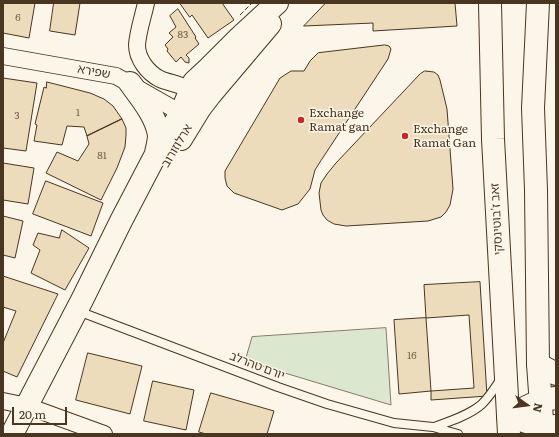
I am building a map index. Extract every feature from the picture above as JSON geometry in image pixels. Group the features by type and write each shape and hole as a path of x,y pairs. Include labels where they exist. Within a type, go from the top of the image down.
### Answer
{"street":[{"path":"146,3 134,64 128,70 123,79 147,108 157,127 159,137 156,154"},
{"name":"ארלוזורוב","path":"80,306 125,238 169,160 190,104 194,82 277,3"},
{"name":"ארלוזורוב","path":"12,434 80,306 121,221 156,154 190,104 287,3"},
{"name":"זאב ז'בוטינסקי","path":"490,3 493,139 508,425"},
{"path":"508,425 547,429 547,369 536,190 533,108 538,3"},
{"path":"137,46 140,61 147,69 159,78 182,86 190,104"},
{"name":"שפירא","path":"3,56 123,79 190,104"},
{"path":"508,425 548,399"},
{"path":"3,401 27,406 104,434"},
{"path":"3,426 6,434"}],"lane":[{"name":"יורם טהרלב","path":"80,306 278,387 327,404 394,423 433,427 458,434"},
{"name":"יורם טהרלב","path":"433,427 455,419 481,405 492,392 505,372"}],"green space":[{"path":"386,328 391,405 245,361 252,337"}],"building":[{"path":"3,3 35,3 29,38 3,33"},
{"path":"54,3 80,3 75,35 50,31"},
{"path":"180,3 222,3 234,20 208,38 192,15 190,17"},
{"path":"326,3 455,3 457,26 373,31 373,23 304,26"},
{"path":"178,9 199,44 186,55 189,58 189,63 185,62 181,57 176,62 167,51 168,49 165,45 173,37 169,33 176,27 170,16"},
{"name":"Exchange Ramat gan","path":"385,45 389,46 391,49 388,59 315,170 310,189 298,204 282,210 234,193 227,186 225,171 280,78 291,71 304,71 310,61 318,53"},
{"name":"Exchange Ramat Gan","path":"425,71 434,72 438,75 447,109 453,189 450,205 446,212 441,217 428,221 346,226 334,224 327,220 321,210 319,193 321,183 336,163 420,74"},
{"path":"3,78 37,83 26,151 3,148"},
{"path":"47,82 90,93 104,99 113,106 122,119 87,136 84,127 67,126 62,145 34,141 37,125 35,124 44,87 46,88"},
{"path":"122,119 126,128 125,147 117,168 101,200 46,173 57,152 78,161 89,144 87,136"},
{"path":"3,163 34,168 28,204 3,200"},
{"path":"46,181 103,203 91,236 33,214"},
{"path":"3,216 23,221 15,258 3,255"},
{"path":"62,230 89,248 65,290 31,273 40,250 33,245 38,233 59,238"},
{"path":"3,276 58,294 17,377 3,371 3,343 16,311 3,307"},
{"path":"480,282 487,396 431,400 431,391 474,388 469,315 426,318 424,285"},
{"path":"426,318 431,391 399,394 394,320"},
{"path":"88,353 142,366 130,414 76,400"},
{"path":"153,381 194,390 186,430 144,421"},
{"path":"211,393 274,411 267,434 206,434 199,432"}],"fence":[{"path":"240,15 252,3"}],"place":[{"name":"Exchange Ramat gan","path":"301,120"},
{"name":"Exchange Ramat Gan","path":"405,136"}]}
